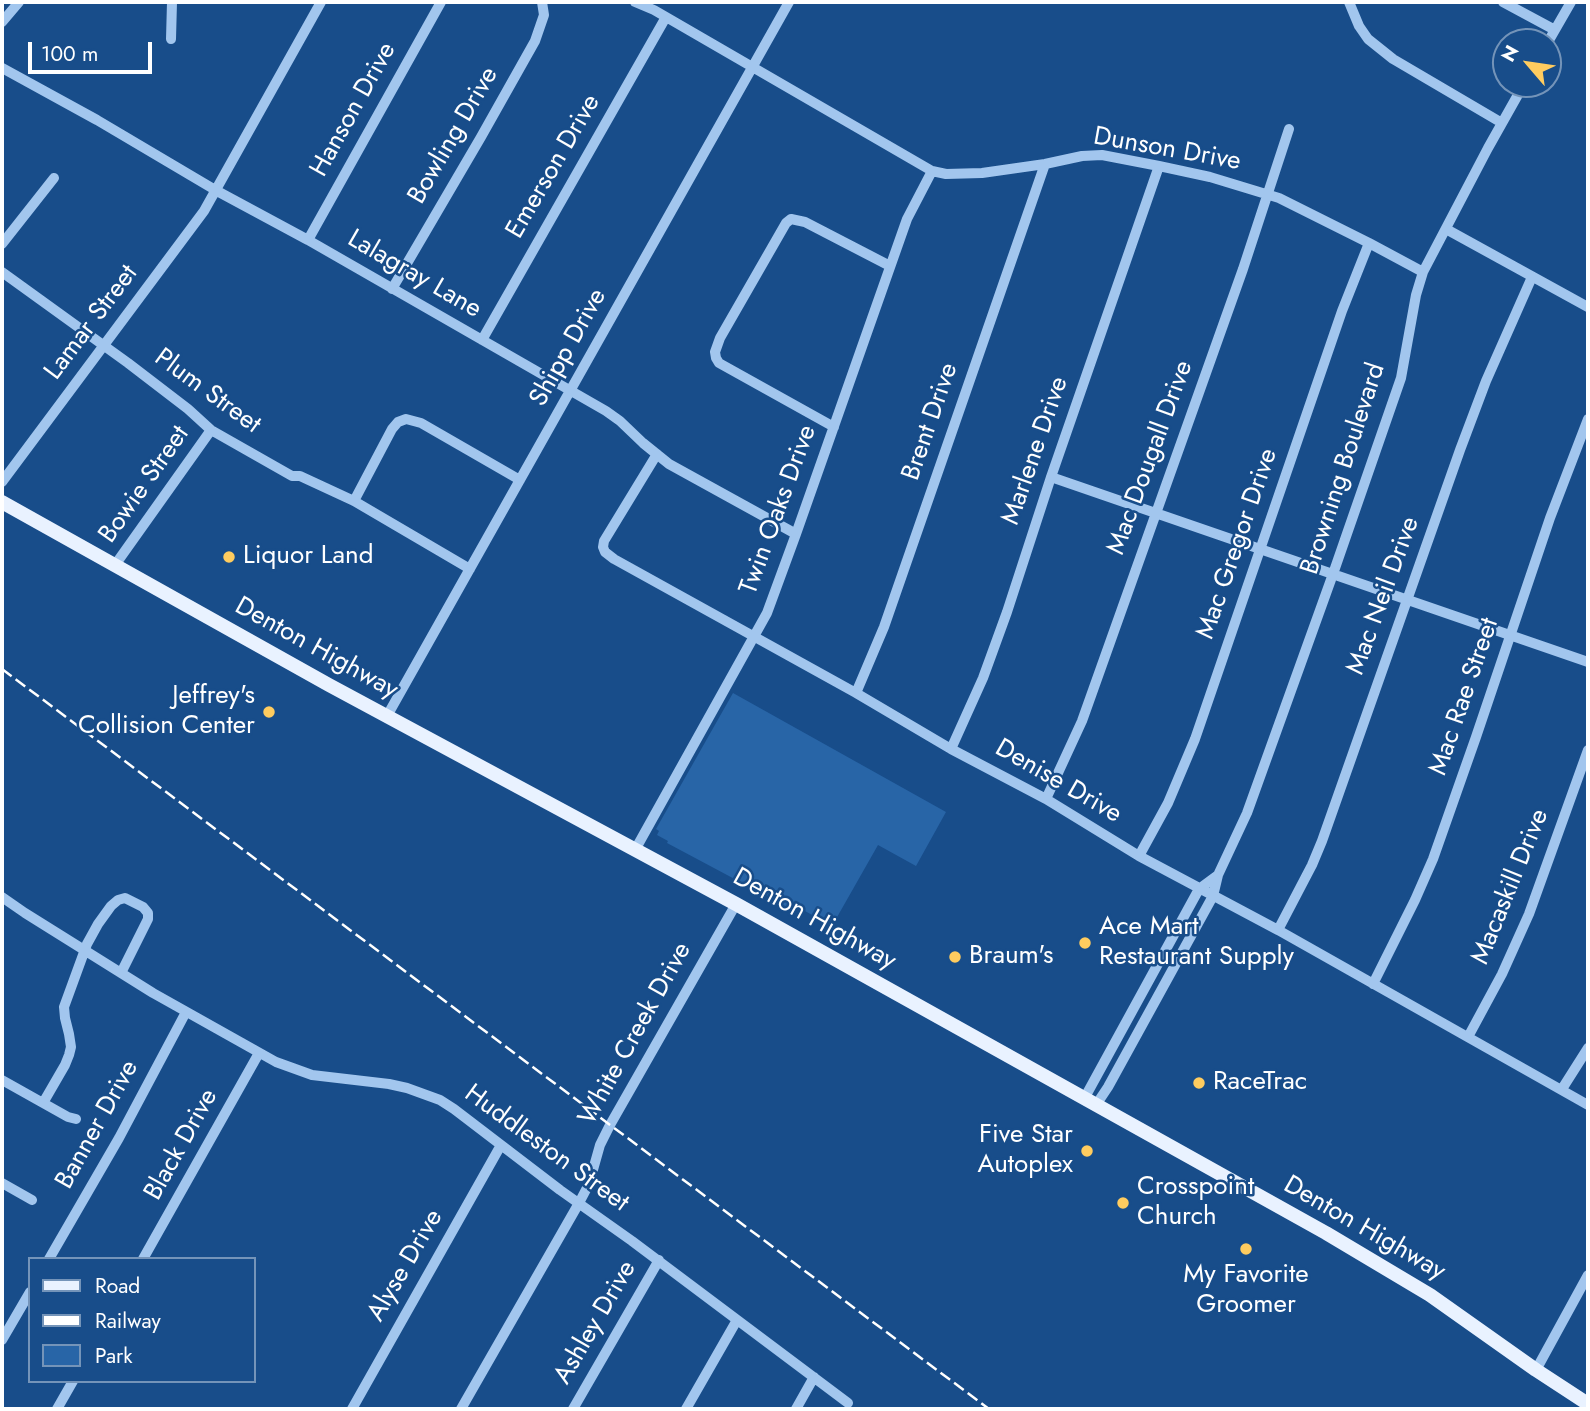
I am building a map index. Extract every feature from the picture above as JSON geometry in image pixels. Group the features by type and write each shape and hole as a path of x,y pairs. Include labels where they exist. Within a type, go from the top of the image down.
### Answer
{"main road":[{"name":"Denton Highway","path":"2,502 387,716 736,904 1404,1278 1588,1404"}],"street":[{"path":"2,22 19,2"},
{"path":"171,39 172,2"},
{"name":"Lamar Street","path":"2,482 204,211 319,2"},
{"name":"Hanson Drive","path":"308,240 441,2"},
{"name":"Bowling Drive","path":"392,289 535,41 544,15 542,2"},
{"name":"Dunson Drive","path":"635,2 666,17 932,172 982,173 1102,155 1159,166 1268,194 1302,208 1423,272"},
{"name":"Shipp Drive","path":"387,716 789,2"},
{"path":"1349,2 1368,39 1393,59 1502,123"},
{"path":"1503,2 1551,28"},
{"path":"1556,28 1571,2"},
{"name":"Emerson Drive","path":"482,340 666,17"},
{"name":"Lalagray Lane","path":"2,68 571,391 620,421 669,464 796,534"},
{"name":"Browning Boulevard","path":"1090,1102 1108,1087 1213,896 1218,875 1247,813 1401,378 1416,295 1423,272 1516,98"},
{"name":"Mac Dougall Drive","path":"1046,799 1082,721 1238,282 1289,129"},
{"name":"Brent Drive","path":"856,693 884,627 1045,164"},
{"name":"Marlene Drive","path":"951,748 983,678 999,634 1159,166"},
{"name":"Twin Oaks Drive","path":"635,850 766,613 906,219 932,172"},
{"path":"2,244 54,178"},
{"path":"834,427 719,363 715,352 720,338 786,223 792,219 804,222 890,266"},
{"path":"1446,229 1588,307"},
{"name":"Mac Gregor Drive","path":"1139,856 1183,772 1342,311 1369,243"},
{"name":"Plum Street","path":"2,272 104,345 188,409 211,430 292,476 300,476 354,501 470,569"},
{"name":"Mac Neil Drive","path":"1278,930 1312,866 1460,450 1486,382 1532,277"},
{"path":"354,501 392,429 398,422 406,419 421,422 520,480"},
{"name":"Mac Rae Street","path":"1373,984 1433,859 1550,518 1588,419"},
{"name":"Bowie Street","path":"116,565 211,430"},
{"name":"Denise Drive","path":"657,454 604,541 605,552 1046,799 1139,856 1278,930 1588,1105"},
{"path":"1051,477 1588,662"},
{"name":"Macaskill Drive","path":"1468,1037 1530,914 1588,750"},
{"name":"Browning Boulevard","path":"1090,1102 1136,1003 1199,889 1218,875"},
{"name":"Huddleston Street","path":"2,897 121,973 276,1062 312,1076 407,1088 454,1108 848,1403"},
{"path":"43,1103 69,1055 71,1047 64,1007 85,951 97,924 111,906 125,898 143,907 148,913 148,919 121,973"},
{"name":"White Creek Drive","path":"461,1409 579,1203 589,1184 600,1145 610,1125 736,904"},
{"path":"1136,1003 1150,1010"},
{"name":"Banner Drive","path":"50,1257 119,1138 186,1012"},
{"path":"1562,1089 1588,1048"},
{"name":"Black Drive","path":"144,1257 259,1053"},
{"path":"2,1080 76,1119"},
{"name":"Alyse Drive","path":"352,1409 501,1145"},
{"path":"2,1183 32,1200"},
{"name":"Ashley Drive","path":"573,1409 659,1261"},
{"path":"1536,1370 1588,1275"},
{"path":"2,1340 28,1295"},
{"path":"686,1409 737,1320"},
{"path":"796,1409 814,1377"},
{"path":"57,1409 72,1383"}],"green space":[{"path":"733,693 946,812 916,866 878,845 832,926 796,906 789,908 667,843 668,841 657,835 659,831 656,829"}],"railway":[{"path":"2,669 989,1409"}],"place":[{"name":"Liquor Land","path":"229,557"},
{"name":"Jeffrey's Collision Center","path":"269,712"},
{"name":"Ace Mart Restaurant Supply","path":"1085,943"},
{"name":"Braum's","path":"955,957"},
{"name":"RaceTrac","path":"1199,1083"},
{"name":"Five Star Autoplex","path":"1087,1151"},
{"name":"Crosspoint Church","path":"1123,1203"},
{"name":"My Favorite Groomer","path":"1246,1249"}]}
